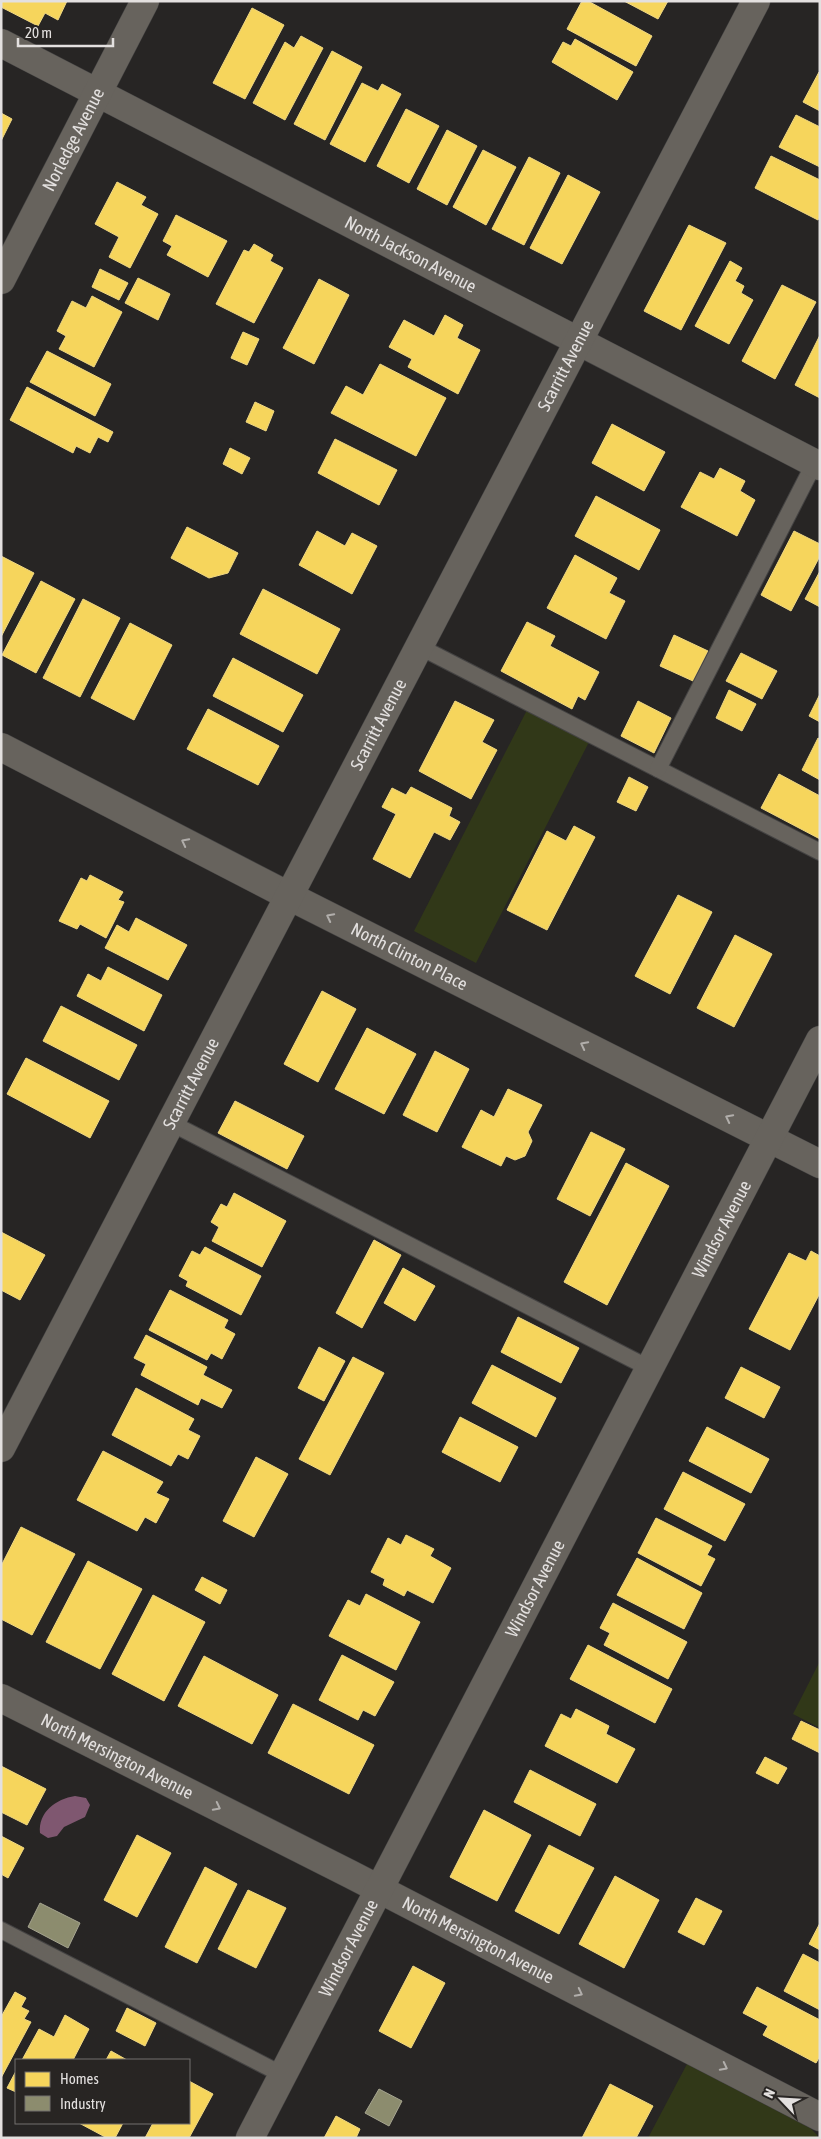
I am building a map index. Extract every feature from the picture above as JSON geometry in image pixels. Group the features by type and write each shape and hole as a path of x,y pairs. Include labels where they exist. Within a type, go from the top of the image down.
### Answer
{"street":[{"name":"Norledge Avenue","path":"1,280 146,1"},
{"name":"Scarritt Avenue","path":"1,1448 580,343 756,1"},
{"name":"North Jackson Avenue","path":"1,43 817,465"},
{"name":"North Clinton Place","path":"1,747 289,896 820,1164"},
{"name":"Windsor Avenue","path":"250,2138 820,1040"},
{"name":"North Mersington Avenue","path":"1,1698 380,1889 820,2117"}],"lane":[{"path":"658,769 817,465"},
{"path":"420,647 820,852"},
{"path":"171,1123 649,1368"},
{"path":"1,1930 283,2075"}],"green space":[{"path":"527,710 589,742 476,963 414,931"},
{"path":"820,1661 820,1728 793,1714"},
{"path":"687,2064 810,2128 817,2135 817,2138 648,2138"}],"shaded area":[{"path":"75,1796 86,1798 90,1805 85,1817 64,1827 57,1836 48,1838 40,1833 40,1826 45,1813 55,1803"}],"building: Homes":[{"path":"1,1 67,1 58,20 45,13 38,26 1,7"},
{"path":"582,1 588,1 652,36 636,66 567,29"},
{"path":"624,1 668,1 658,19"},
{"path":"252,8 284,25 245,99 213,83"},
{"path":"301,36 323,48 285,120 253,103 285,42 294,48"},
{"path":"575,39 633,72 617,100 552,62 563,42 571,46"},
{"path":"332,51 362,67 325,140 294,124"},
{"path":"820,72 820,111 803,102"},
{"path":"362,83 378,91 382,84 401,94 365,162 330,144"},
{"path":"406,109 439,126 409,183 377,166"},
{"path":"1,113 12,119 1,141"},
{"path":"796,115 820,127 820,167 779,147"},
{"path":"447,130 477,146 447,205 417,189"},
{"path":"483,150 516,167 486,225 453,207"},
{"path":"771,156 820,180 820,216 818,220 755,188"},
{"path":"529,157 560,173 524,245 492,229"},
{"path":"568,175 600,192 562,264 530,248"},
{"path":"117,182 146,197 141,205 158,214 130,268 109,257 119,237 95,224"},
{"path":"176,215 227,241 208,277 167,255 172,246 163,241"},
{"path":"689,225 726,243 681,330 644,311"},
{"path":"254,244 273,255 270,261 283,268 254,323 216,304 244,250 249,252"},
{"path":"730,261 742,268 735,281 744,286 741,293 753,300 729,344 695,326"},
{"path":"100,269 128,283 119,300 92,287"},
{"path":"138,278 170,294 158,320 125,303"},
{"path":"319,279 349,295 314,364 283,348"},
{"path":"782,285 816,302 775,379 742,361"},
{"path":"92,296 122,312 94,367 59,349 66,336 57,331 72,301 86,308"},
{"path":"445,315 463,325 457,338 480,350 458,394 408,367 412,359 389,347 404,320 434,336"},
{"path":"243,332 259,339 247,365 231,358"},
{"path":"820,335 820,398 795,385"},
{"path":"47,351 111,384 95,416 30,382"},
{"path":"380,364 446,398 416,456 331,413 346,386 363,395"},
{"path":"27,387 113,432 108,442 98,437 90,453 76,446 73,453 10,420"},
{"path":"255,402 274,411 266,431 246,422"},
{"path":"612,424 665,452 644,491 592,463"},
{"path":"335,439 397,470 379,505 318,473"},
{"path":"230,448 250,458 242,474 223,464"},
{"path":"720,468 745,481 740,491 755,500 737,536 681,507 700,472 714,479"},
{"path":"596,496 660,530 639,570 575,536"},
{"path":"187,527 238,553 228,573 209,578 171,558"},
{"path":"317,531 345,546 352,533 377,546 352,594 299,565"},
{"path":"794,531 820,544 820,556 791,611 761,595"},
{"path":"575,555 617,578 609,593 625,601 606,639 547,608"},
{"path":"1,556 34,573 1,637"},
{"path":"820,571 820,607 805,599"},
{"path":"41,581 75,599 36,673 2,655"},
{"path":"263,589 340,629 317,674 240,634"},
{"path":"83,599 120,618 80,697 43,678"},
{"path":"527,622 555,636 550,646 599,672 585,700 578,696 572,709 501,671"},
{"path":"130,623 172,645 134,720 91,698"},
{"path":"674,635 708,651 693,681 660,666"},
{"path":"741,653 777,671 762,699 726,681"},
{"path":"233,658 303,695 283,732 213,696"},
{"path":"729,690 756,704 742,731 716,718"},
{"path":"820,694 820,722 809,716"},
{"path":"455,701 494,720 482,742 497,750 471,799 419,771"},
{"path":"638,701 671,718 654,753 621,736"},
{"path":"208,709 279,746 258,785 187,749"},
{"path":"818,738 820,739 820,780 802,770"},
{"path":"779,774 820,796 820,839 761,808"},
{"path":"629,777 648,787 636,811 617,802"},
{"path":"411,787 452,808 449,816 460,822 450,840 434,832 410,878 373,859 396,814 382,807 392,788 406,795"},
{"path":"574,826 595,837 547,930 507,910 547,831 566,841"},
{"path":"90,875 123,892 118,900 124,902 106,938 80,924 77,929 59,921 81,878 87,881"},
{"path":"678,895 712,912 670,994 635,976"},
{"path":"136,918 187,945 168,980 105,948 117,925 129,932"},
{"path":"735,935 772,954 734,1027 697,1008"},
{"path":"108,967 162,995 144,1031 77,996 88,974 101,981"},
{"path":"322,991 356,1009 318,1082 284,1064"},
{"path":"61,1006 137,1045 119,1080 43,1041"},
{"path":"367,1028 416,1054 384,1114 335,1089"},
{"path":"435,1051 469,1069 437,1132 403,1115"},
{"path":"26,1058 109,1101 90,1138 7,1094"},
{"path":"508,1089 542,1105 528,1132 532,1141 525,1156 515,1160 506,1156 501,1166 462,1147 481,1110 494,1117"},
{"path":"235,1101 304,1136 287,1169 218,1133"},
{"path":"591,1132 625,1149 590,1216 557,1199"},
{"path":"626,1163 669,1186 607,1305 564,1282"},
{"path":"234,1193 286,1221 262,1267 212,1241 219,1227 211,1222 221,1204 227,1207"},
{"path":"1,1232 45,1255 20,1300 1,1290"},
{"path":"374,1240 401,1255 362,1328 336,1313"},
{"path":"205,1247 261,1276 241,1315 186,1286 188,1281 179,1276 192,1251 200,1255"},
{"path":"811,1251 820,1256 820,1293 790,1350 749,1329 789,1253 806,1261"},
{"path":"403,1268 435,1286 415,1321 384,1303"},
{"path":"170,1290 228,1320 224,1328 235,1334 222,1359 211,1353 207,1360 149,1330"},
{"path":"518,1317 579,1348 561,1383 501,1352"},
{"path":"146,1335 207,1367 203,1375 232,1390 222,1408 201,1398 198,1405 141,1375 146,1364 134,1358"},
{"path":"319,1347 345,1361 324,1401 298,1388"},
{"path":"353,1357 384,1373 330,1475 299,1459"},
{"path":"492,1365 556,1398 536,1437 472,1403"},
{"path":"741,1367 780,1387 764,1418 725,1398"},
{"path":"136,1388 194,1419 188,1430 200,1436 188,1459 178,1454 171,1466 112,1435"},
{"path":"460,1417 518,1447 500,1482 442,1452"},
{"path":"707,1427 769,1459 751,1493 689,1461"},
{"path":"103,1451 163,1482 156,1493 169,1499 156,1523 145,1517 137,1531 77,1500"},
{"path":"256,1457 288,1474 254,1537 223,1521"},
{"path":"683,1472 745,1504 725,1541 664,1509"},
{"path":"656,1518 712,1546 707,1555 715,1559 701,1586 638,1553"},
{"path":"21,1527 75,1554 32,1635 1,1619 1,1566"},
{"path":"406,1535 434,1549 430,1556 451,1568 433,1603 407,1590 404,1596 383,1585 385,1579 371,1572 388,1538 401,1545"},
{"path":"637,1558 702,1593 684,1629 617,1595"},
{"path":"88,1561 142,1589 100,1669 46,1642"},
{"path":"202,1577 227,1590 220,1604 195,1590"},
{"path":"366,1594 420,1622 396,1670 329,1636 348,1600 360,1606"},
{"path":"153,1595 205,1622 164,1701 112,1674"},
{"path":"613,1603 687,1642 668,1679 604,1645 610,1633 600,1628"},
{"path":"588,1645 672,1689 655,1723 570,1679"},
{"path":"342,1655 394,1682 375,1716 363,1710 358,1720 319,1700"},
{"path":"204,1656 278,1695 252,1744 178,1706"},
{"path":"293,1704 374,1745 349,1794 268,1753"},
{"path":"576,1709 609,1726 606,1734 635,1749 617,1783 545,1746 561,1714 571,1719"},
{"path":"801,1721 820,1730 820,1753 792,1739"},
{"path":"765,1757 787,1768 778,1784 756,1773"},
{"path":"1,1766 46,1789 27,1825 1,1812"},
{"path":"530,1770 596,1804 580,1836 514,1802"},
{"path":"484,1810 531,1835 497,1901 450,1877"},
{"path":"137,1835 171,1853 137,1917 104,1900"},
{"path":"1,1836 24,1848 8,1878 1,1874"},
{"path":"549,1845 594,1868 559,1934 515,1911"},
{"path":"205,1867 237,1884 197,1963 165,1947"},
{"path":"615,1876 659,1900 624,1968 579,1944"},
{"path":"248,1890 286,1908 256,1968 218,1949"},
{"path":"696,1898 722,1911 704,1945 678,1932"},
{"path":"820,1923 820,1950 809,1944"},
{"path":"803,1954 820,1963 820,2010 784,1991"},
{"path":"413,1966 445,1983 411,2048 379,2031"},
{"path":"757,1987 820,2020 820,2056 816,2063 763,2035 768,2026 743,2013"},
{"path":"15,1992 26,1998 21,2007 29,2011 24,2019 31,2022 1,2078 1,2017"},
{"path":"127,2008 156,2023 145,2046 116,2031"},
{"path":"65,2015 89,2029 74,2059 23,2059 39,2029 54,2037"},
{"path":"111,2051 125,2059 107,2059"},
{"path":"15,2073 15,2092 7,2088"},
{"path":"190,2082 213,2094 189,2138 145,2138 152,2124 190,2124"},
{"path":"610,2084 653,2106 636,2138 582,2138"},
{"path":"336,2116 360,2129 356,2138 324,2138"},
{"path":"81,2124 122,2124 115,2138 107,2138"}],"building: Industry":[{"path":"40,1903 80,1923 68,1948 28,1927"},
{"path":"379,2089 402,2101 389,2126 365,2113"}]}
